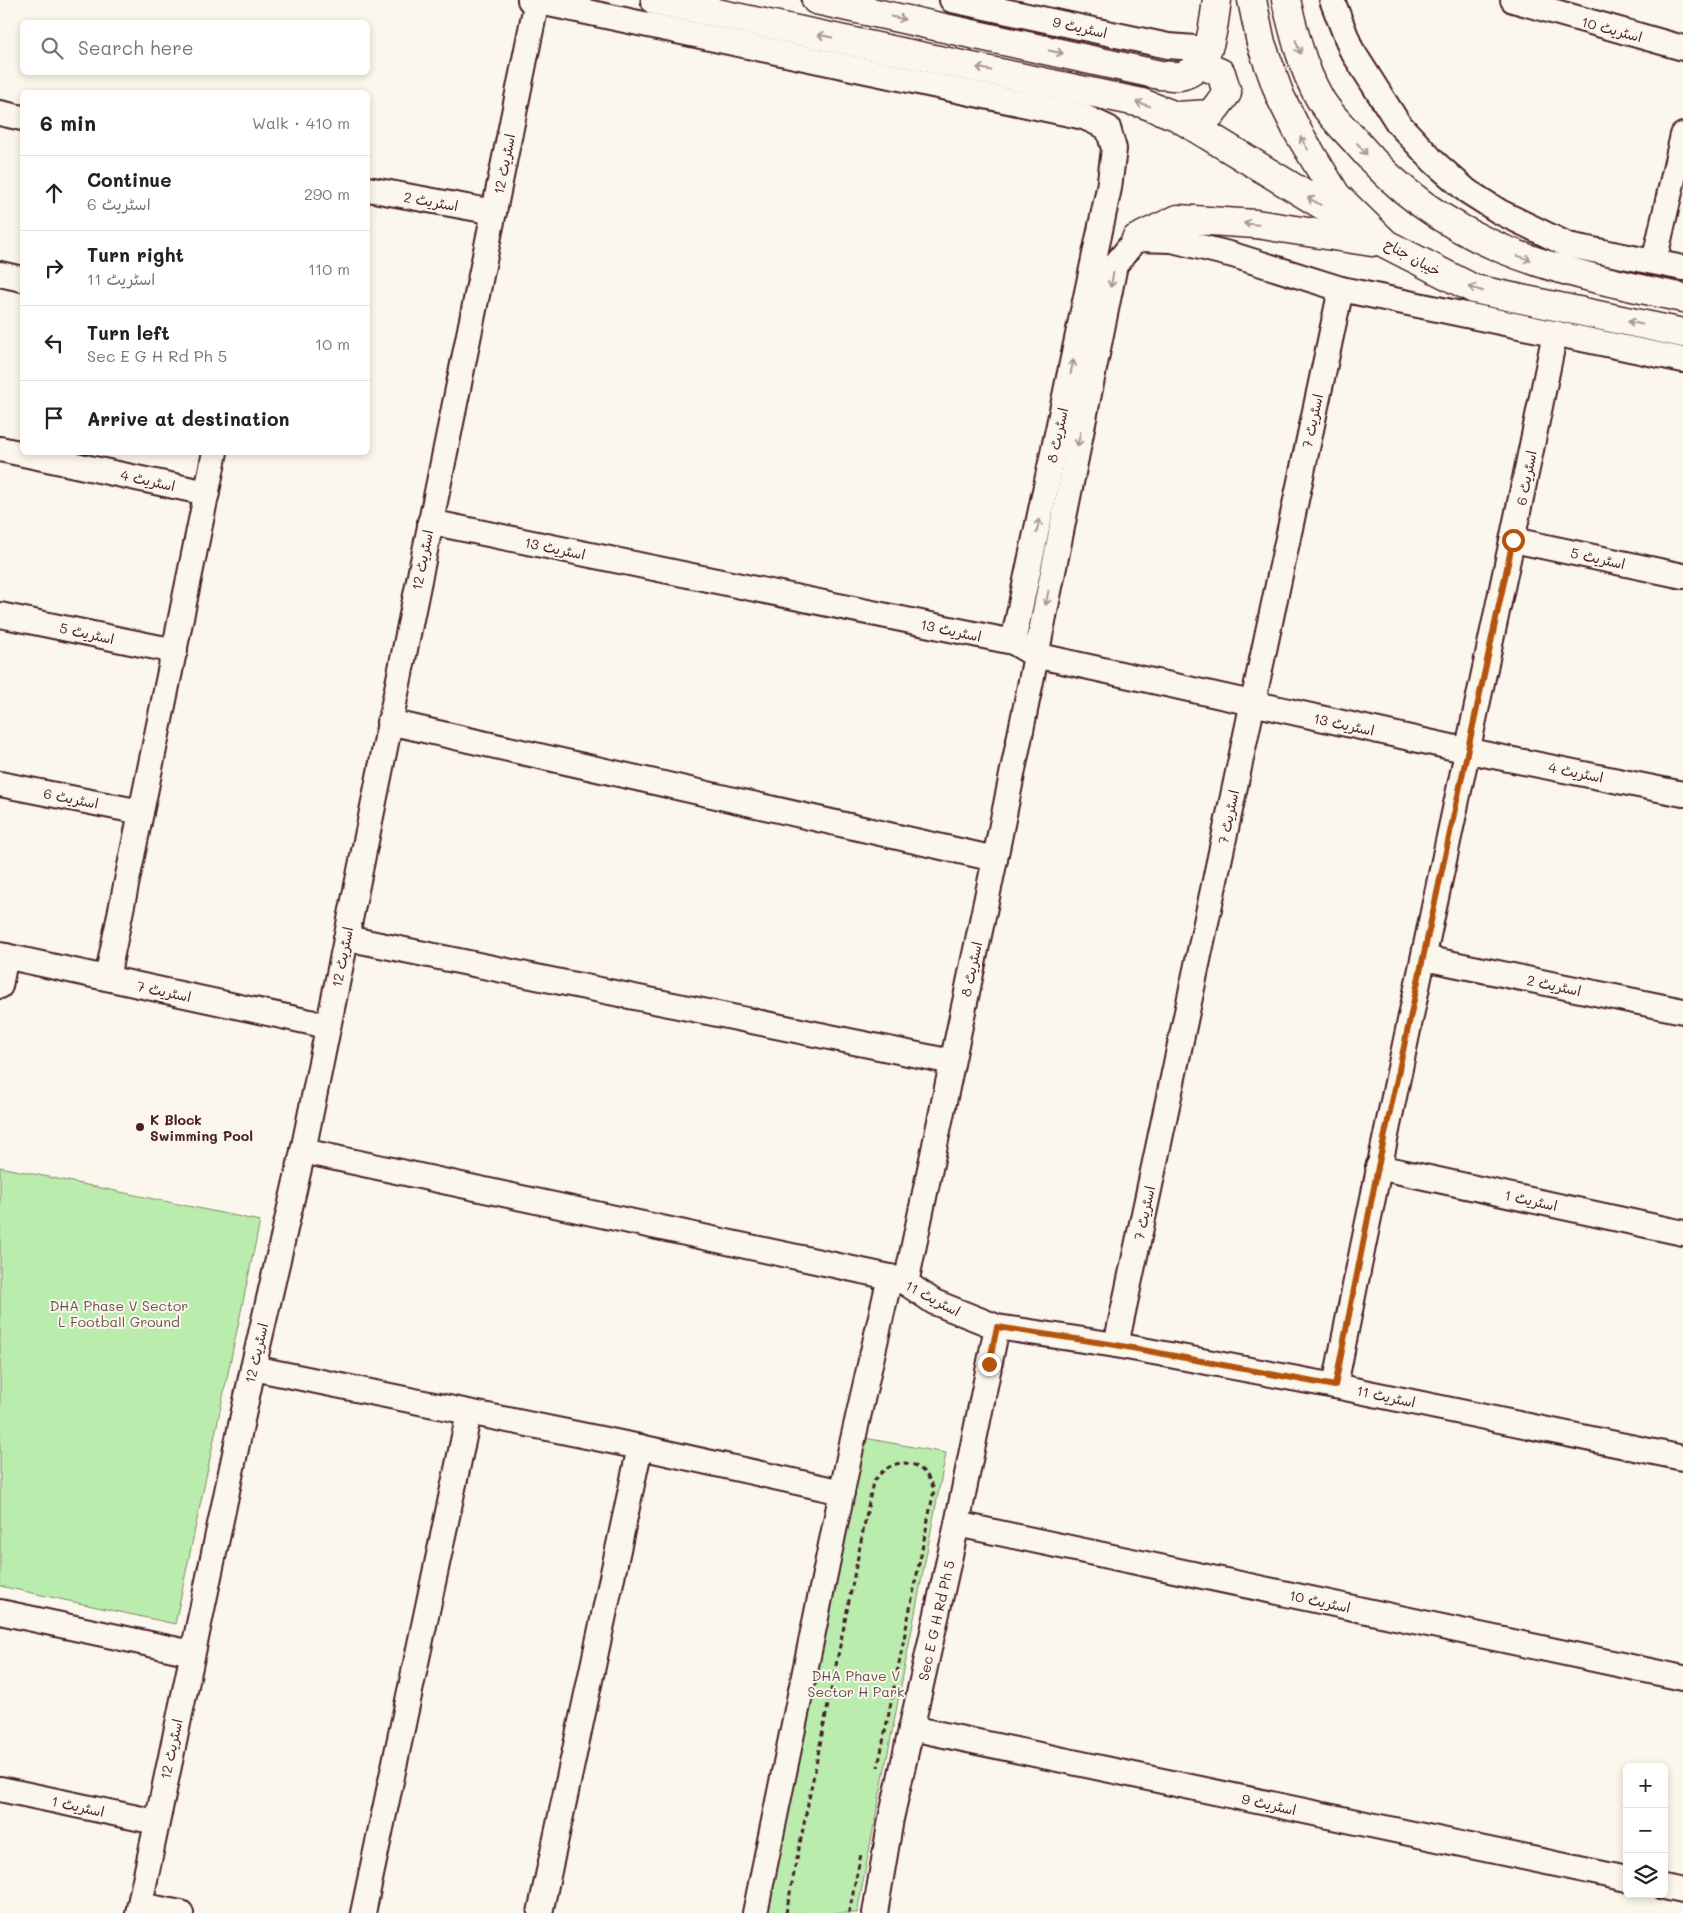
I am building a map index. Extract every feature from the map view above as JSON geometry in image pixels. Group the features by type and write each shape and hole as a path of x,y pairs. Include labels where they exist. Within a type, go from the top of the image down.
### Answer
{"main road":[{"path":"654,0 1142,103 1176,116 1386,244"},
{"path":"816,0 1160,75 1181,76 1204,57 1218,0"},
{"name":"خیبان جناح","path":"1252,0 1264,52 1280,96 1298,132 1336,195 1386,244 1474,289 1683,333"},
{"path":"1286,0 1297,46 1319,98 1381,172 1429,211 1458,229 1509,252 1564,257 1683,298"},
{"path":"1176,116 1210,114 1226,93 1221,72 1204,57"},
{"path":"1136,239 1178,219 1256,224 1386,244"}],"street":[{"name":"اسٹریٹ 12","path":"139,1909 253,1368 303,1151 494,212 534,0"},
{"name":"اسٹریٹ 8","path":"534,0 1084,117 1108,128 1114,149 1101,228 1013,642"},
{"name":"اسٹریٹ 9","path":"952,0 1168,46 1204,57"},
{"path":"1332,0 1351,50 1398,123 1434,162 1467,191 1564,257 1654,262 1683,268"},
{"name":"اسٹریٹ 10","path":"1513,0 1683,48"},
{"path":"0,113 20,118"},
{"path":"1654,262 1683,134"},
{"name":"اسٹریٹ 2","path":"370,189 494,212"},
{"path":"1136,239 1172,240 1233,255 1340,289 1683,360"},
{"name":"اسٹریٹ 8","path":"755,1913 842,1492 898,1280 915,1250 1114,265 1136,239"},
{"path":"0,274 20,279"},
{"name":"اسٹریٹ 7","path":"1116,1345 1340,289"},
{"name":"اسٹریٹ 6","path":"1335,1386 1378,1167 1469,751 1554,333"},
{"name":"اسٹریٹ 4","path":"0,449 20,453"},
{"name":"اسٹریٹ 4","path":"28,455 207,493"},
{"path":"107,978 214,455"},
{"name":"اسٹریٹ 13","path":"430,522 1013,642 1036,655 1469,751"},
{"name":"اسٹریٹ 5","path":"1513,540 1683,576"},
{"name":"اسٹریٹ 5","path":"0,615 175,651"},
{"path":"389,722 995,858"},
{"name":"اسٹریٹ 4","path":"1469,751 1683,794"},
{"name":"اسٹریٹ 6","path":"0,784 142,812"},
{"path":"346,938 952,1062"},
{"path":"0,986 3,956"},
{"name":"اسٹریٹ 7","path":"3,956 328,1026"},
{"name":"اسٹریٹ 2","path":"1424,958 1683,1011"},
{"path":"303,1151 898,1280"},
{"name":"اسٹریٹ 1","path":"1378,1167 1683,1232"},
{"name":"اسٹریٹ 11","path":"898,1280 934,1302 997,1327 1116,1345 1335,1386 1683,1458"},
{"name":"Sec E G H Rd Ph 5","path":"876,1913 891,1819 957,1524 997,1327"},
{"path":"253,1368 640,1447 842,1492"},
{"path":"363,1913 469,1413"},
{"path":"540,1913 640,1447"},
{"name":"اسٹریٹ 10","path":"957,1524 1683,1678"},
{"path":"0,1612 192,1653"},
{"name":"اسٹریٹ 9","path":"912,1728 1623,1878"},
{"name":"اسٹریٹ 1","path":"0,1789 156,1822"},
{"path":"1668,1888 1683,1891"},
{"path":"139,1909 181,1913"}],"path":[{"path":"786,1913 873,1482 880,1472 892,1464 902,1462 914,1465 923,1471 930,1478 934,1490 878,1769"},
{"path":"849,1913 862,1846"}],"green space":[{"name":"DHA Phase V Sector L Football Ground","path":"0,1167 260,1221 175,1624 0,1586"},
{"name":"DHA Phave V Sector H Park","path":"859,1437 946,1453 857,1913 766,1913"}],"place":[{"name":"K Block Swimming Pool","path":"140,1127"}],"route":[{"path":"989,1364 997,1327 1116,1345 1335,1386 1378,1167 1513,540"}]}
